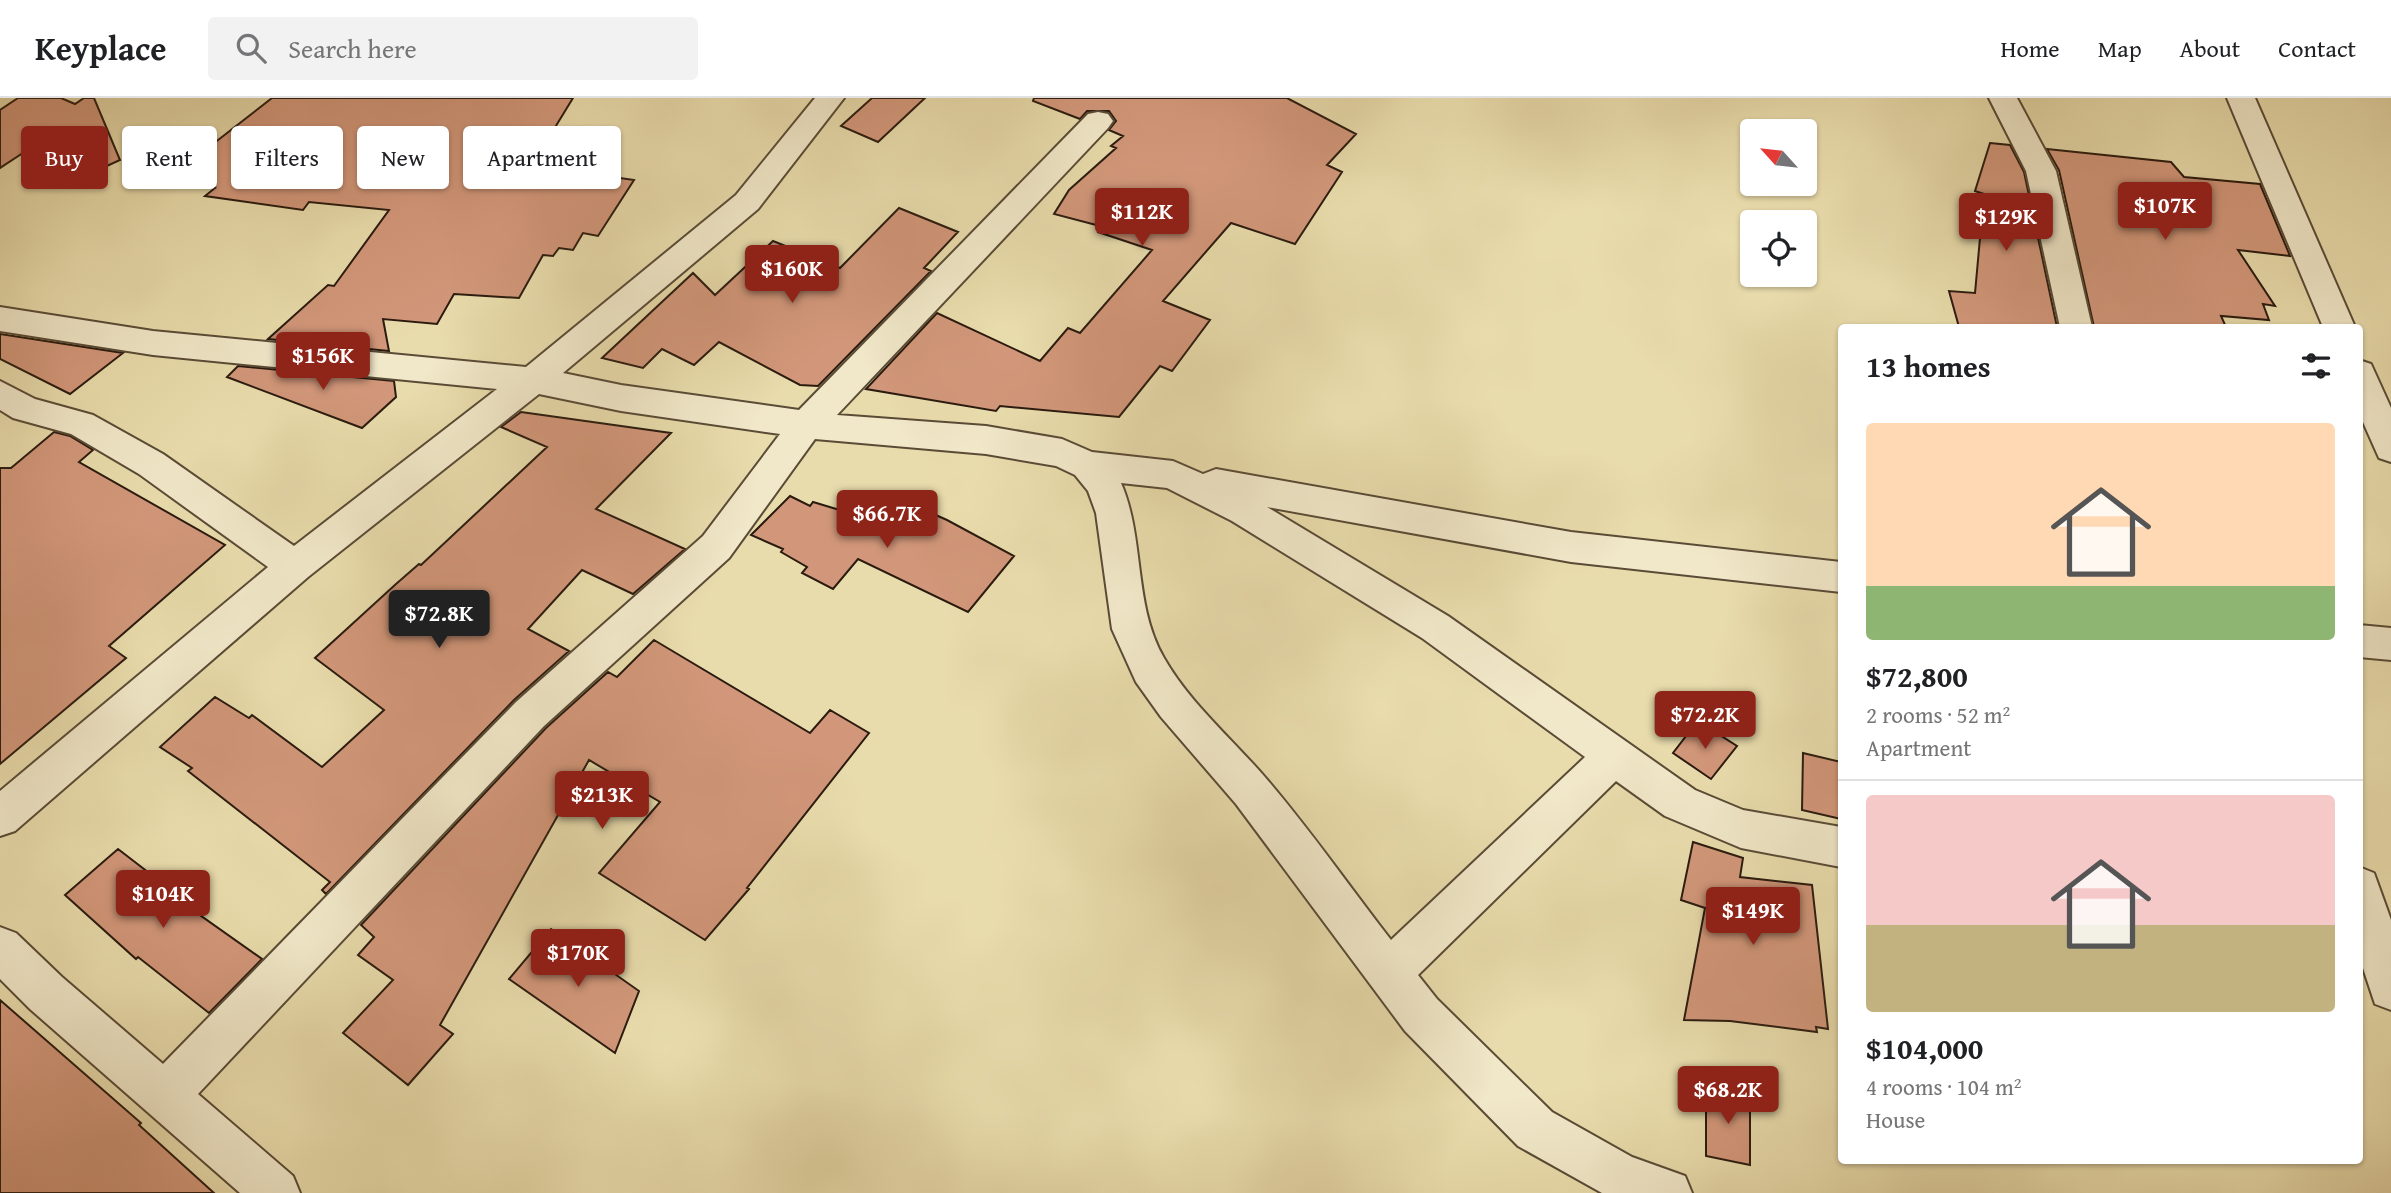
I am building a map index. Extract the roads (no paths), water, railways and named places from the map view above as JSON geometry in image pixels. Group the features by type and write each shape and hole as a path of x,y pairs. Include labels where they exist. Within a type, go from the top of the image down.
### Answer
{"street":[{"path":"4,806 295,566 533,380 747,202 830,98"},
{"path":"2003,98 2041,171 2075,324"},
{"path":"2241,98 2338,324"},
{"path":"165,1095 530,714 716,547 806,425 1098,121"},
{"path":"0,319 153,343 533,380 621,398 806,425 986,440 1062,453 1087,465 1173,475 1571,547 1838,578"},
{"path":"2363,382 2391,448"},
{"path":"0,394 25,409 81,424 150,464 295,566"},
{"path":"1087,465 1104,485 1114,513 1131,629 1150,670 1175,705 1251,791 1421,1015 1535,1129 1621,1177 1668,1193"},
{"path":"1173,475 1245,511 1435,627 1680,803 1741,829 1838,846"},
{"path":"2363,641 2391,644"},
{"path":"1389,973 1614,756"},
{"path":"2363,901 2391,988"},
{"path":"0,948 46,993 276,1193"}]}
